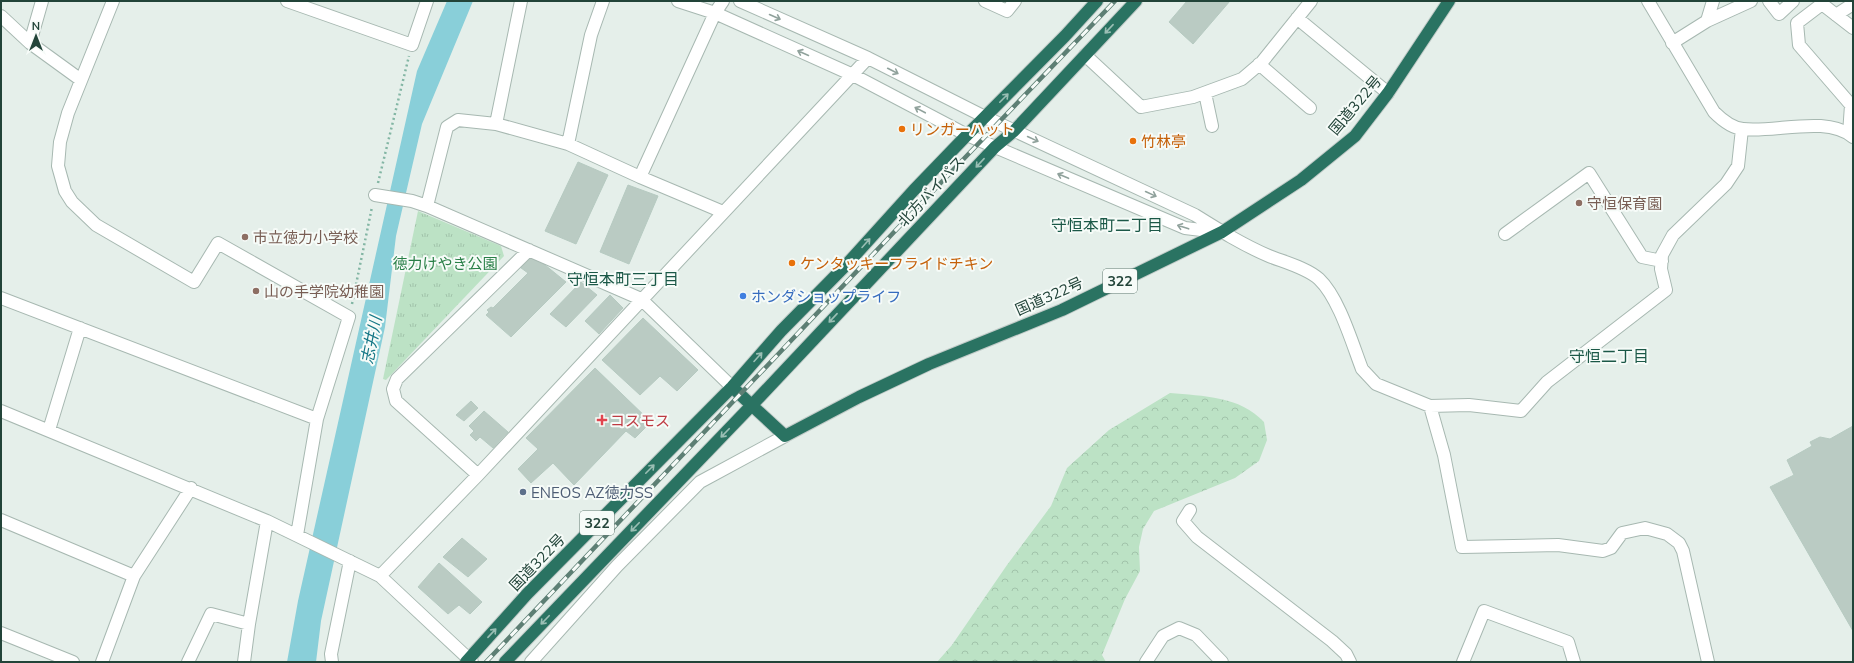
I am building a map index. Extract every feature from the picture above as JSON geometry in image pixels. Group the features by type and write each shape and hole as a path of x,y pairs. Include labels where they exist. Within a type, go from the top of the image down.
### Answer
{"highway":[{"name":"北方バイパス","path":"732,387 781,331 847,264 966,135 1065,36 1097,1"},
{"name":"北方バイパス","path":"752,405 995,147 1014,131 1136,1"},
{"name":"国道322号","path":"785,436 859,397 928,364 1062,310 1222,232 1301,180 1355,136 1388,93 1449,1"},
{"name":"国道322号","path":"468,661 527,594 732,387"},
{"path":"732,387 785,436"},
{"name":"322","path":"504,662 752,405"}],"street":[{"path":"30,43 42,1"},
{"path":"113,1 68,113 60,142 58,166 65,191 72,202 96,225 194,282 218,243 349,317 317,419 297,536"},
{"path":"287,1 317,6 412,45 427,1"},
{"path":"496,124 521,1"},
{"path":"568,144 591,36 604,1"},
{"path":"678,1 715,13 853,75 966,135 1185,228 1222,232"},
{"path":"640,178 715,13 723,1"},
{"path":"740,1 868,58 1014,131 1195,215 1222,232 1269,256 1294,265 1318,278 1332,295 1362,369 1370,379 1376,384 1430,406 1469,405 1521,411 1548,382 1666,290 1661,269 1662,255 1673,235 1726,184 1738,166 1742,130"},
{"path":"985,1 1007,11 1015,1"},
{"path":"1086,55 1142,107 1193,97 1242,79 1259,64 1311,1"},
{"path":"1648,1 1714,112 1725,123 1742,130 1813,126 1830,128 1851,136 1851,106 1799,44 1797,24 1822,4 1853,28"},
{"path":"1707,20 1714,1"},
{"path":"1672,43 1707,20 1751,1"},
{"path":"1769,1 1779,14 1793,1"},
{"path":"1836,15 1853,4"},
{"path":"1,16 30,43 81,80"},
{"path":"1297,18 1388,93"},
{"path":"380,576 478,476 641,299 868,58"},
{"path":"1259,64 1310,108"},
{"path":"1205,93 1212,126"},
{"path":"427,206 447,127 458,120 496,124 568,144 640,178 723,212"},
{"path":"1505,234 1589,173 1642,257 1662,261"},
{"path":"380,195 412,201 427,206 641,299 732,387"},
{"path":"478,476 396,401 393,389 397,379 529,250"},
{"path":"1,298 317,419"},
{"path":"49,430 80,328"},
{"path":"1430,406 1444,455 1462,547 1558,545 1603,551 1611,548 1622,533 1645,528 1667,534 1679,543 1683,551 1708,662"},
{"path":"1,411 267,520 380,576 468,661"},
{"path":"531,662 617,566 700,482 785,436"},
{"path":"102,662 134,576 191,488"},
{"path":"1190,510 1183,521 1198,537 1332,640 1346,654 1350,662"},
{"path":"1,520 134,576"},
{"path":"244,662 267,520"},
{"path":"332,662 331,654 346,559"},
{"path":"1463,662 1484,611 1568,642 1574,662"},
{"path":"188,662 211,614 249,624"},
{"path":"1146,662 1163,636 1179,628 1196,635 1222,662"},
{"path":"1,633 73,662"}],"path":[{"path":"349,317 380,195 412,45"}],"green space":[{"name":"徳力けやき公園","path":"418,211 501,246 504,256 386,380 383,379"},
{"path":"1170,393 1220,399 1244,407 1264,422 1267,440 1259,461 1235,478 1154,511 1143,529 1139,547 1140,571 1125,599 1102,655 1106,662 937,662 952,645 1007,565 1051,506 1067,468 1109,430"}],"water":[{"name":"志井川","path":"447,1 473,1 422,124 396,236 385,327 321,621 316,662 287,662 298,601 417,71"}],"building":[{"path":"1187,1 1230,1 1193,44 1169,22"},
{"path":"578,162 608,175 576,244 545,231"},
{"path":"628,185 658,196 629,264 600,252"},
{"path":"526,256 531,259 534,256 566,282 511,337 486,315 489,312 487,310 491,307 493,308 528,273 517,265"},
{"path":"581,282 597,295 566,327 550,314"},
{"path":"610,295 623,308 599,334 585,321"},
{"path":"643,318 698,370 677,391 660,376 640,395 602,360"},
{"path":"595,368 651,422 635,438 626,431 574,485 553,463 531,483 518,469 538,449 526,438"},
{"path":"471,401 478,408 464,421 456,415"},
{"path":"484,411 508,432 493,448 480,437 476,441 470,435 474,431 469,426"},
{"path":"1853,426 1853,631 1770,487 1794,475 1787,460 1812,446 1810,442 1820,437 1830,439"},
{"path":"462,538 487,559 468,577 443,557"},
{"path":"439,563 482,602 470,614 459,605 448,614 418,587"}],"railway":[{"path":"486,662 1115,1"}],"place":[{"name":"リンガーハット","path":"902,129"},
{"name":"竹林亭","path":"1133,141"},
{"name":"守恒保育園","path":"1579,203"},
{"name":"市立徳力小学校","path":"245,237"},
{"name":"ケンタッキーフライドチキン","path":"792,263"},
{"name":"山の手学院幼稚園","path":"256,291"},
{"name":"ホンダショップライフ","path":"743,296"},
{"name":"コスモス","path":"602,420"},
{"name":"ENEOS AZ徳力SS","path":"523,492"}],"district":[{"name":"守恒本町二丁目","path":"1107,225"},
{"name":"守恒本町三丁目","path":"623,279"},
{"name":"守恒二丁目","path":"1609,356"}]}
